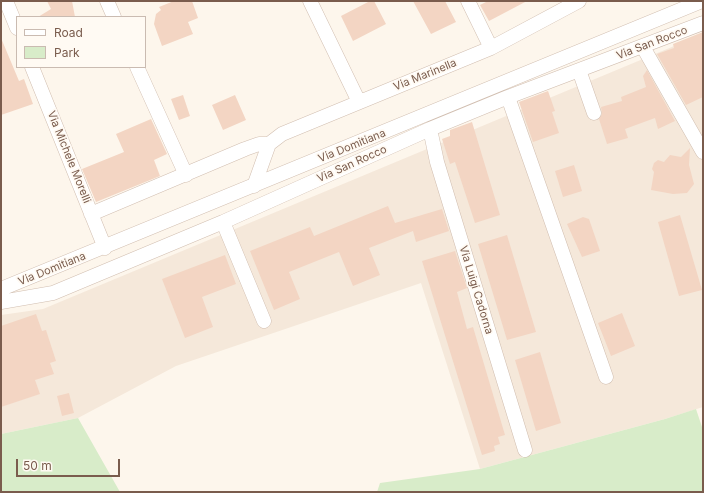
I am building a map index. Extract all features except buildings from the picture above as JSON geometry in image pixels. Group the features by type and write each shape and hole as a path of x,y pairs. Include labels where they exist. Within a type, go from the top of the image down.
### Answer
{"street":[{"path":"6,1 16,26"},
{"path":"107,1 114,16"},
{"path":"310,1 359,102"},
{"path":"468,1 491,48"},
{"name":"Via Marinella","path":"91,214 259,144 269,144 282,134 491,48 579,1"},
{"name":"Via Domitiana","path":"1,289 105,248 702,1"},
{"name":"Via San Rocco","path":"1,302 22,298 32,298 53,293 223,222 430,129 508,97 703,23"},
{"path":"643,47 703,152"},
{"name":"Via Michele Morelli","path":"32,68 105,248"},
{"path":"137,68 186,175"},
{"path":"579,70 594,113"},
{"path":"508,97 606,377"},
{"name":"Via Luigi Cadorna","path":"430,129 440,170 525,450"},
{"path":"269,144 270,160 275,177"},
{"path":"254,186 269,144"},
{"path":"223,222 264,321"},
{"path":"42,273 53,293"}],"shaded area":[{"path":"703,34 703,407 665,419 480,469 421,283 176,366 78,418 1,434 1,315 43,309"}],"green space":[{"path":"696,409 703,430 703,492 377,492 380,483 480,469 665,419"},
{"path":"78,418 120,492 1,492 1,434"}]}
